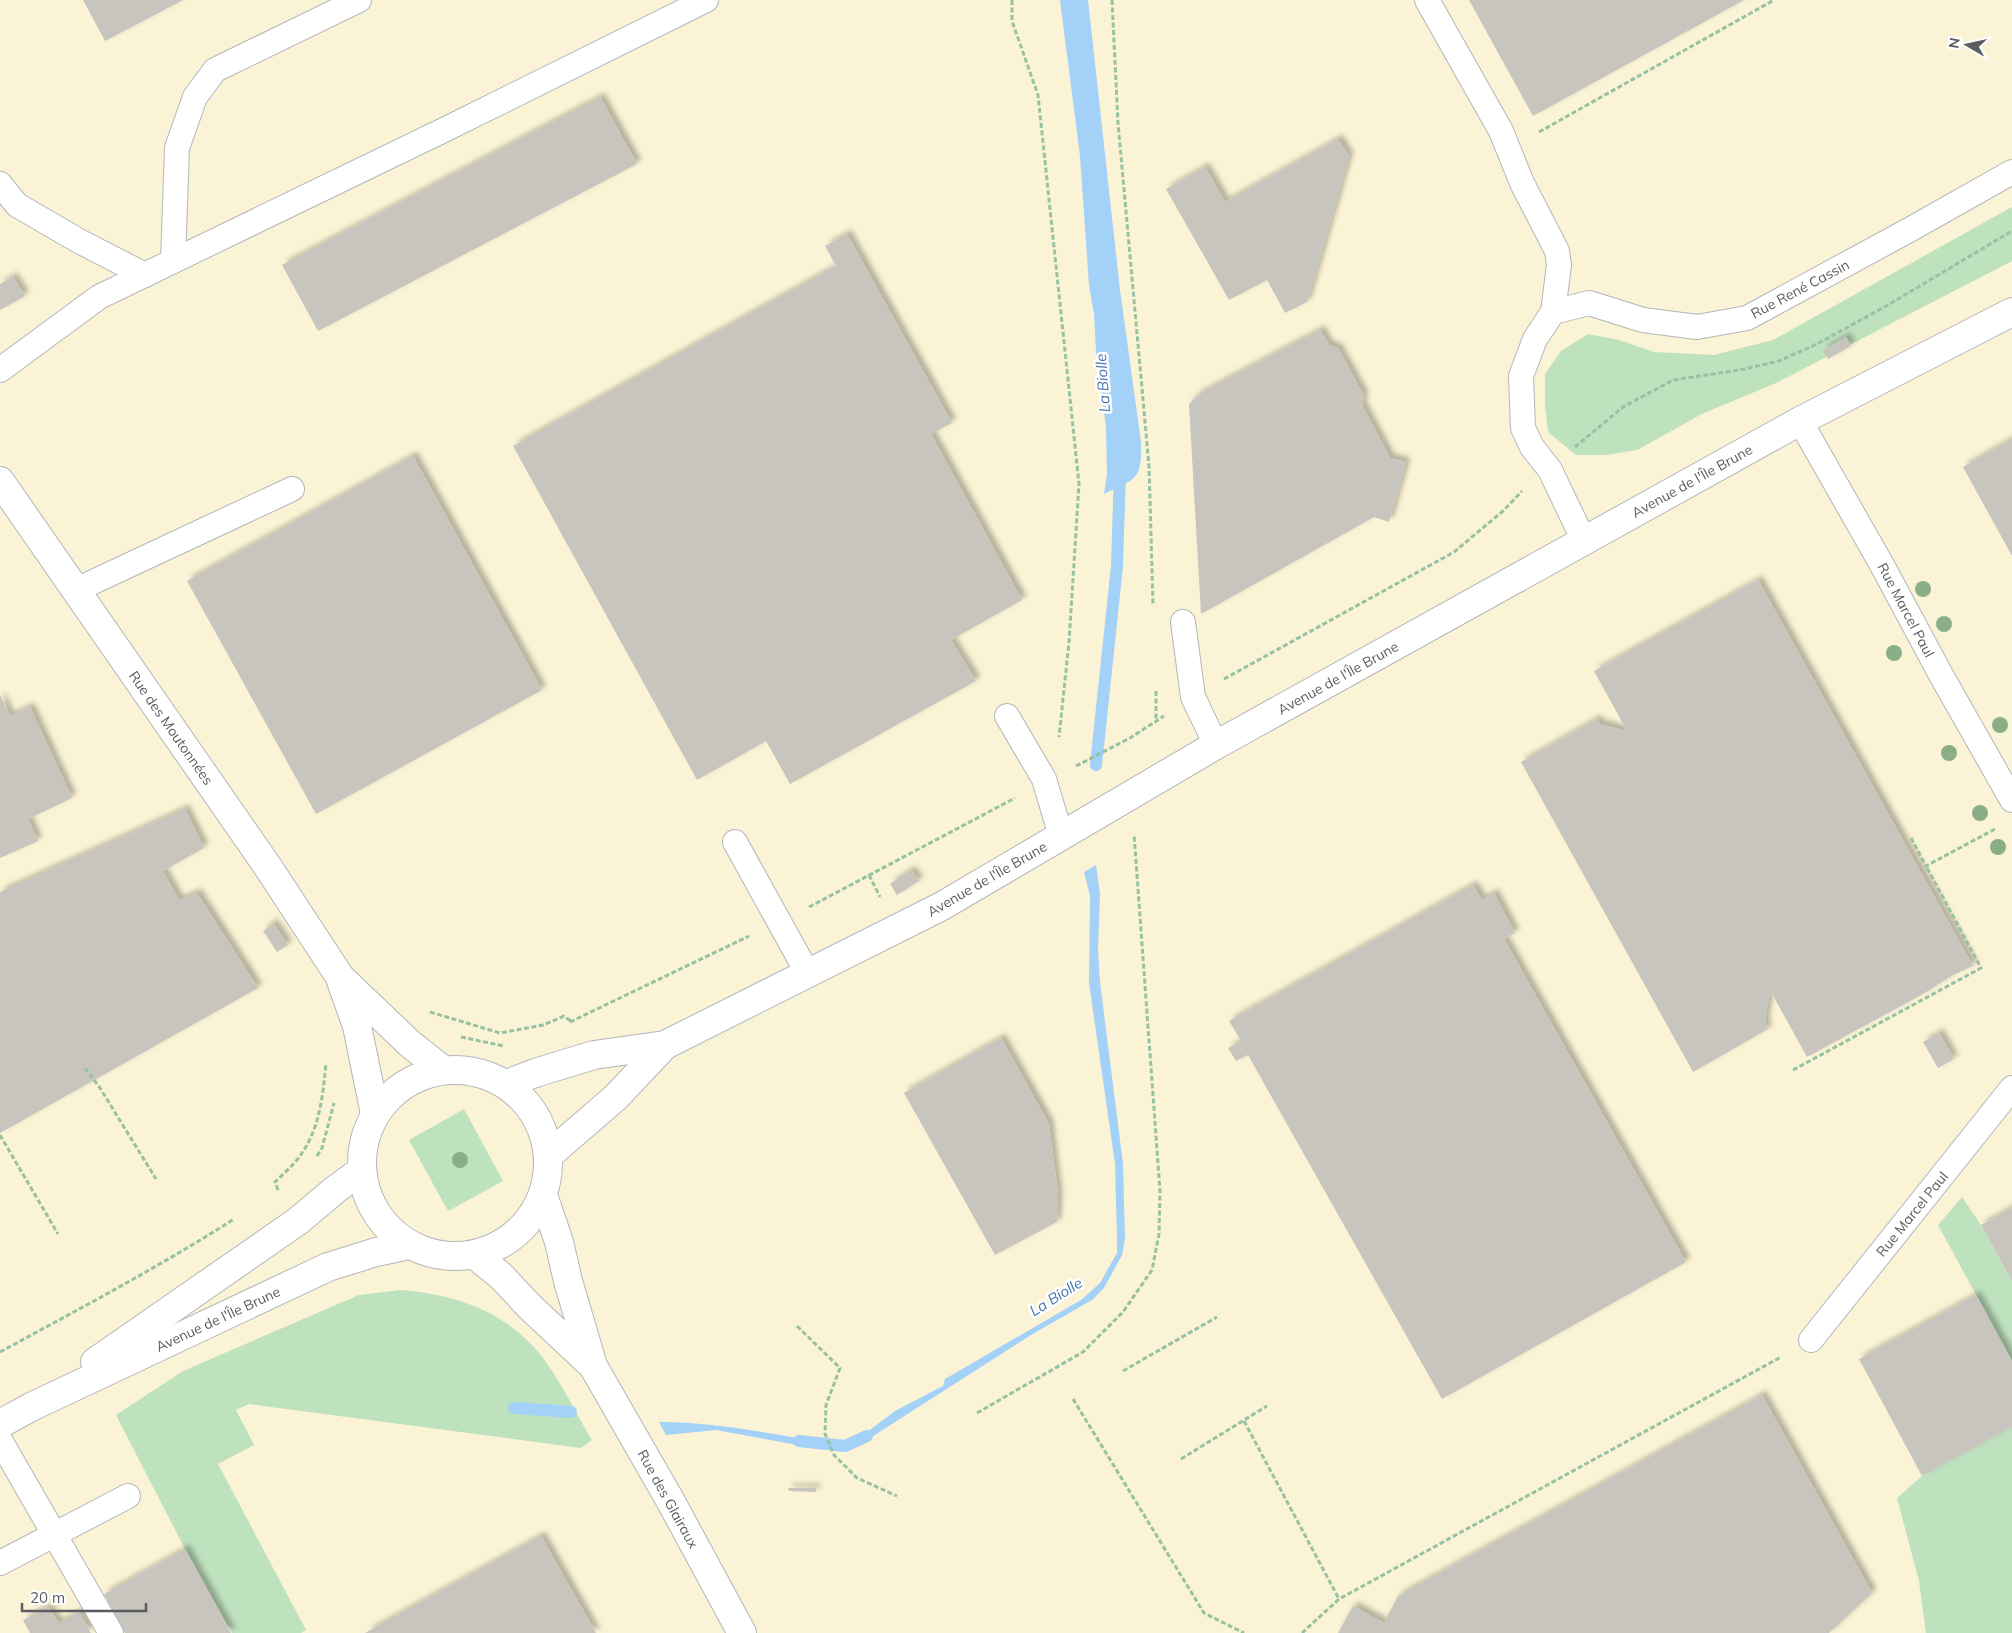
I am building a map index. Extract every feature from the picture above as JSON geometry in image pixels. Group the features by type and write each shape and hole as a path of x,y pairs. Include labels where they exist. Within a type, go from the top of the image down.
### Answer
{"street":[{"name":"Avenue de l'Île Brune","path":"507,1084 535,1072 594,1055 665,1045 942,906 1216,745 1800,421 2012,312"},
{"name":"Rue des Moutonnées","path":"0,481 262,859 340,977 409,1043 443,1070"},
{"name":"Rue des Moutonnées","path":"340,977 357,1026 375,1114"},
{"name":"Avenue de l'Île Brune","path":"548,1155 616,1097 665,1045"},
{"path":"465,1069 487,1074 507,1084 527,1103 542,1127 548,1155 548,1175 543,1195 528,1222 504,1243 475,1254 453,1257 430,1254 409,1245 385,1226 369,1200 362,1170 362,1151 366,1132 375,1114 393,1092 416,1077 443,1070 465,1069"},
{"name":"Avenue de l'Île Brune","path":"31,1407 298,1221 362,1170"},
{"name":"Rue des Glairaux","path":"543,1195 559,1242 568,1281 593,1366 670,1500 742,1633"},
{"name":"Avenue de l'Île Brune","path":"0,1424 31,1407 328,1267 376,1252 409,1245"},
{"name":"Rue des Glairaux","path":"475,1254 501,1276 530,1307 593,1366"}],"lane":[{"path":"173,261 177,148 195,97 215,70 360,0"},
{"path":"0,370 98,296 446,129 706,0"},
{"path":"1426,0 1501,131 1522,183 1557,251 1559,265 1553,312 1536,339 1521,376 1523,428 1532,446 1550,470 1584,541"},
{"name":"Rue René Cassin","path":"1553,312 1589,302 1643,320 1697,327 1747,318 2012,172"},
{"path":"0,184 17,205 79,241 145,275"},
{"name":"Rue Marcel Paul","path":"1800,421 2012,800"},
{"path":"76,590 292,489"},
{"path":"1183,622 1193,698 1216,745"},
{"path":"1007,716 1052,777 1061,836"},
{"path":"735,842 808,974"},
{"name":"Rue Marcel Paul","path":"1811,1340 2012,1088"},
{"path":"0,1440 111,1633"},
{"path":"0,1563 128,1496"}],"path":[{"path":"1012,0 1012,21 1038,95 1080,484 1069,642 1059,738 1052,777"},
{"path":"1112,0 1118,123 1149,466 1153,614"},
{"path":"1537,133 1774,0"},
{"path":"1576,447 1622,407 1673,380 1740,370 1779,361 1817,344 2012,231"},
{"path":"564,1026 780,922 1052,777 1130,738 1193,698 1454,552 1517,496"},
{"path":"1155,682 1156,721"},
{"path":"1926,866 1996,828"},
{"path":"977,1413 1083,1352 1123,1312 1152,1270 1159,1234 1160,1191 1134,834"},
{"path":"1793,1070 1981,968 1911,838"},
{"path":"869,875 881,899"},
{"path":"457,1036 510,1047"},
{"path":"85,1068 100,1088 156,1179"},
{"path":"317,1157 322,1148 332,1116 335,1096"},
{"path":"0,1135 58,1234"},
{"path":"270,1195 285,1186"},
{"path":"0,1352 125,1284 198,1242 238,1216"},
{"path":"1123,1371 1217,1317"},
{"path":"797,1326 840,1368 826,1405 825,1434 834,1455 857,1478 897,1496"},
{"path":"1302,1633 1339,1599 1811,1340"},
{"path":"1073,1399 1204,1614 1244,1633"},
{"path":"1181,1459 1267,1406"},
{"path":"1244,1421 1339,1599"}],"shaded area":[{"path":"0,0 2012,0 2012,1633 0,1633"}],"green space":[{"path":"2012,207 2012,261 1776,383 1702,414 1637,450 1605,455 1576,455 1548,432 1545,405 1545,374 1561,351 1588,334 1619,340 1654,352 1714,355 1773,340"},
{"path":"464,1109 503,1181 448,1211 409,1140"},
{"path":"1962,1197 1981,1225 2012,1281 2012,1361 1938,1225"},
{"path":"401,1290 454,1299 487,1312 503,1321 540,1354 564,1390 592,1440 581,1448 249,1404 236,1410 254,1445 218,1464 306,1630 301,1633 232,1633 185,1549 116,1415 183,1371 359,1295"},
{"path":"2012,1427 2012,1633 1926,1633 1919,1581 1897,1498 1922,1476"}],"water":[{"path":"1060,0 1088,0 1120,290 1141,442 1140,464 1135,477 1104,494 1107,475 1106,427 1096,351 1094,314 1089,285 1080,156"},
{"path":"1096,865 1100,894 1098,950 1100,982 1123,1164 1125,1239 1122,1255 1104,1288 1092,1300 1031,1335 853,1449 851,1444 895,1411 943,1386 945,1379 1081,1300 1100,1283 1117,1253 1115,1164 1089,983 1090,896 1084,872"},
{"path":"659,1422 718,1426 776,1434 815,1441 819,1449 716,1430 666,1435"}],"building":[{"path":"83,0 183,0 105,41"},
{"path":"1469,0 1744,0 1533,116"},
{"path":"600,97 637,164 318,331 282,265"},
{"path":"1338,139 1349,156 1307,302 1285,313 1267,280 1229,300 1166,189 1205,167 1225,202"},
{"path":"847,234 952,423 931,434 1022,600 951,640 976,681 790,784 766,741 697,780 513,446 836,266 825,246"},
{"path":"13,277 25,296 0,310 0,284"},
{"path":"1320,330 1329,345 1338,348 1364,396 1362,405 1390,458 1406,462 1389,522 1374,517 1201,614 1189,404 1199,394"},
{"path":"1846,337 1851,346 1828,359 1823,350"},
{"path":"2012,439 2012,556 1963,467"},
{"path":"413,456 542,690 316,814 187,581"},
{"path":"1758,580 1973,966 1953,975 1923,994 1807,1057 1770,990 1765,1022 1768,1029 1693,1072 1521,762 1597,719 1600,724 1627,731 1594,671"},
{"path":"0,695 10,716 30,707 72,798 28,819 38,841 0,858"},
{"path":"185,809 204,848 163,871 179,900 197,893 258,988 0,1133 0,892"},
{"path":"911,870 919,881 897,895 890,884"},
{"path":"1473,885 1482,900 1494,893 1515,933 1504,939 1686,1262 1442,1399 1248,1055 1236,1061 1228,1048 1241,1041 1229,1021"},
{"path":"273,923 288,945 277,952 263,931"},
{"path":"1939,1033 1954,1059 1938,1068 1923,1042"},
{"path":"1001,1038 1049,1124 1058,1194 1057,1222 995,1255 904,1093"},
{"path":"2012,1208 2012,1281 1981,1225"},
{"path":"1976,1295 2012,1361 2012,1427 1922,1476 1859,1359"},
{"path":"1762,1395 1872,1593 1829,1633 1338,1633 1353,1606 1384,1623 1398,1596"},
{"path":"788,1488 816,1488 816,1492 789,1491"},
{"path":"541,1536 596,1633 365,1633"},
{"path":"185,1549 231,1633 125,1633 104,1594"},
{"path":"48,1607 59,1623 79,1612 91,1633 30,1633 23,1620"}],"waterway":[{"name":"La Biolle","path":"1096,765 1117,566 1120,472"},
{"name":"La Biolle","path":"514,1408 571,1412"},
{"name":"La Biolle","path":"799,1441 845,1446 867,1436"}]}
